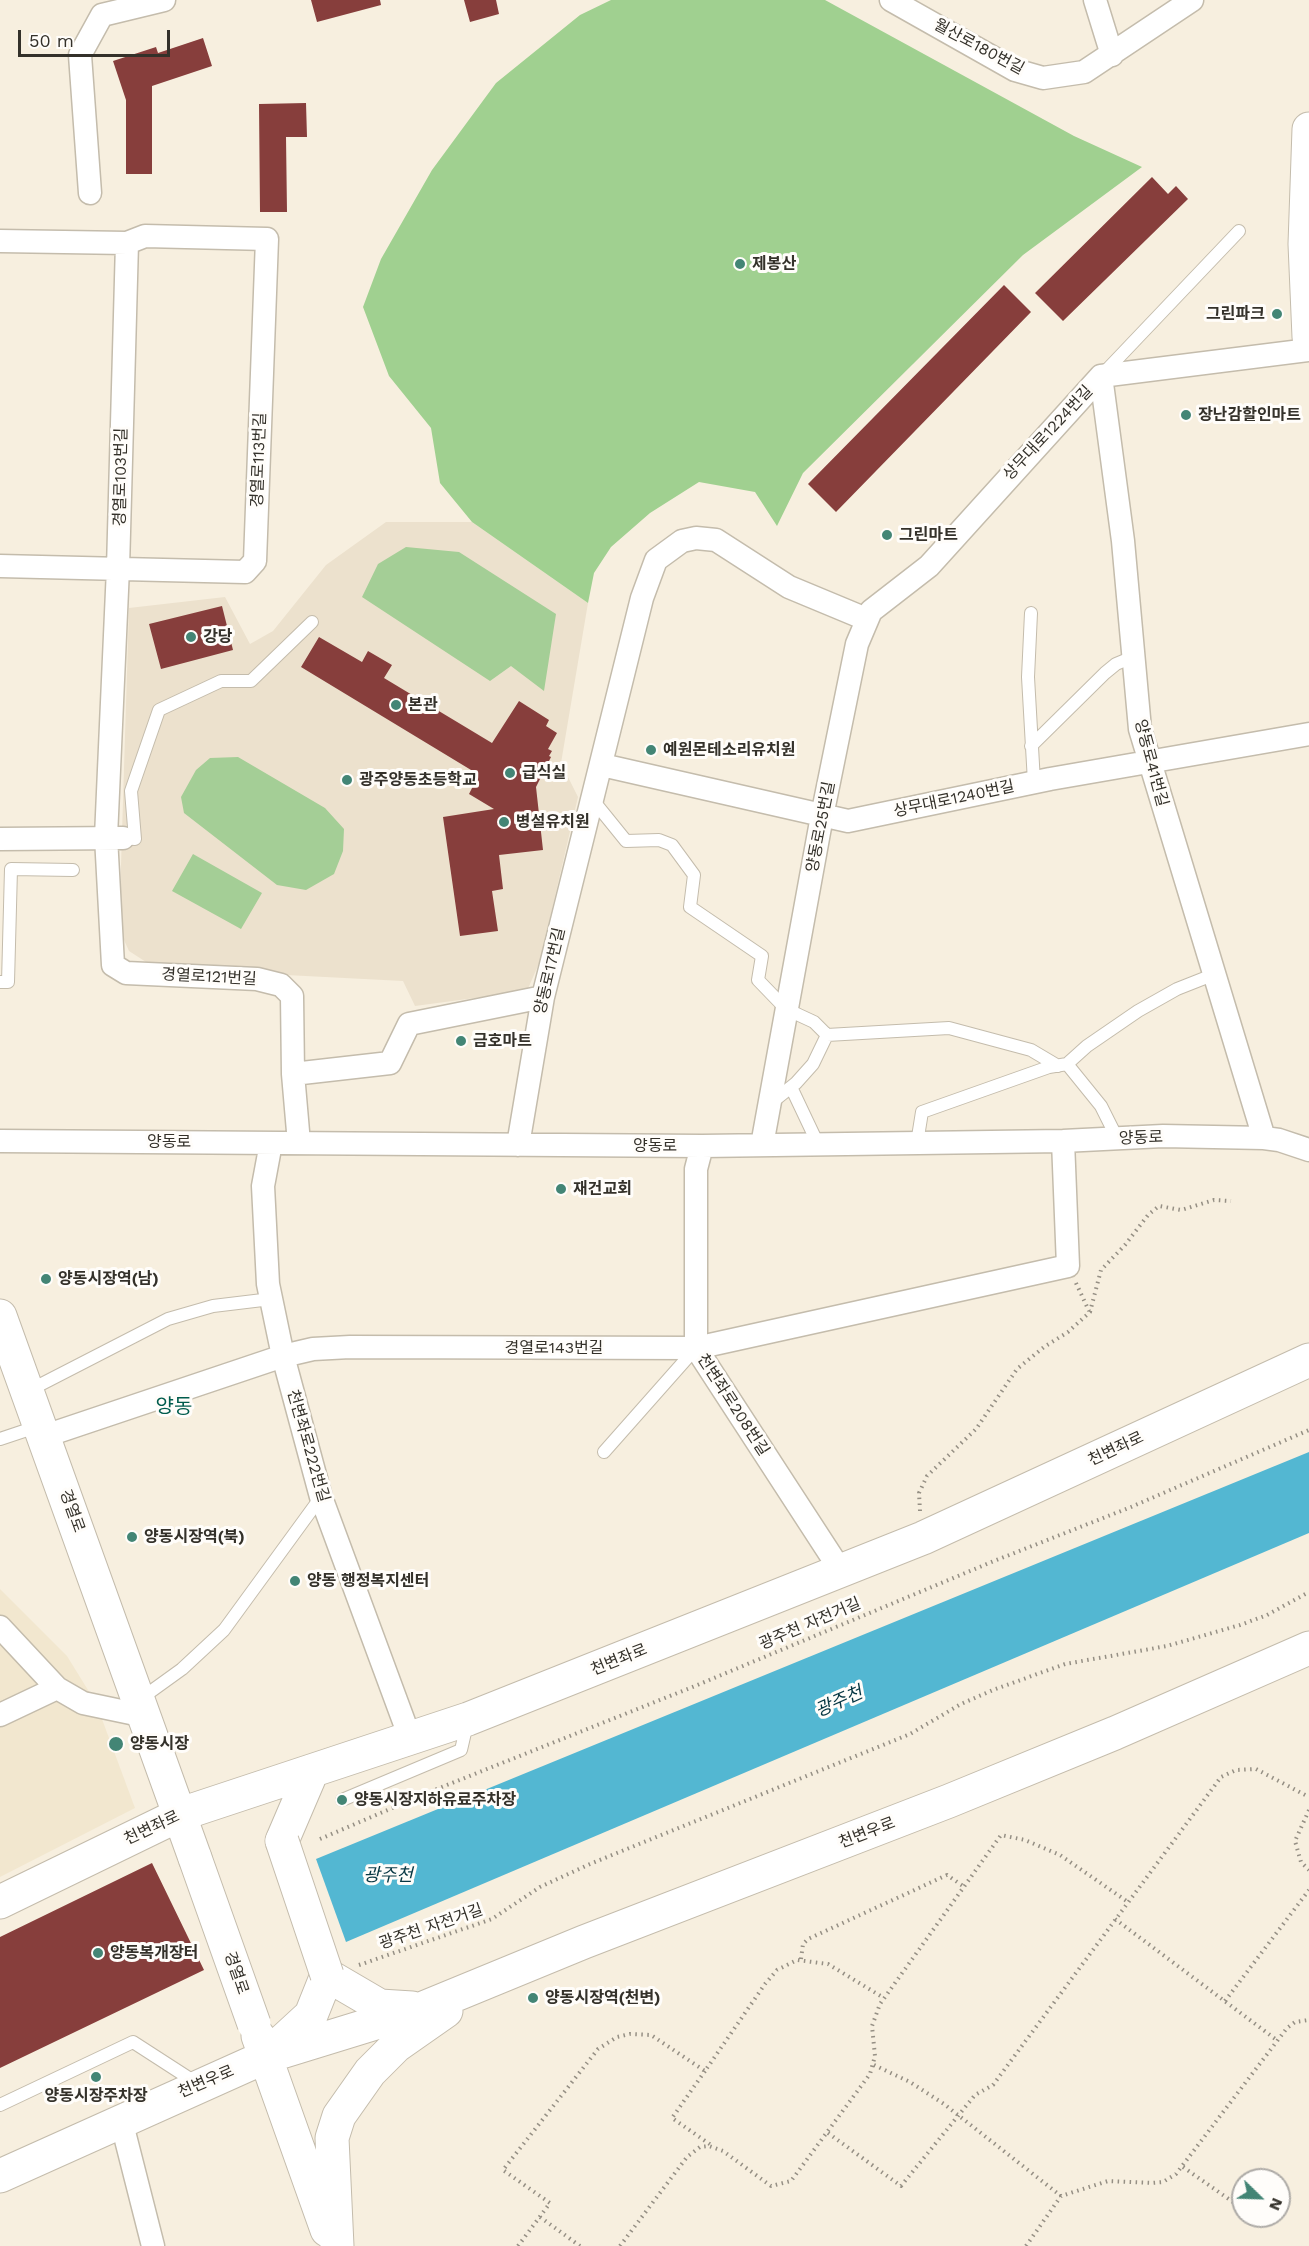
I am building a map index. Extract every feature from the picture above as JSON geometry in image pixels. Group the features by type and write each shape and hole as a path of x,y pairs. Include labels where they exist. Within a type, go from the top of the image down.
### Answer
{"street":[{"path":"90,193 80,55 102,15 164,0"},
{"name":"월산로180번길","path":"891,0 917,6 1015,70 1043,78 1084,72 1192,0"},
{"path":"1095,0 1112,55"},
{"path":"1309,129 1305,244 1309,337"},
{"name":"경열로113번길","path":"0,566 245,572 255,561 267,239 145,236 127,243"},
{"path":"0,241 127,243"},
{"name":"경열로103번길","path":"115,838 118,568 127,243"},
{"name":"상무대로1224번길","path":"857,644 871,611 929,566 1101,376 1309,350"},
{"name":"양동로41번길","path":"1101,376 1123,542 1140,729 1264,1138"},
{"name":"양동로17번길","path":"518,1145 543,997 651,570 656,560 675,544 696,538 716,540 789,587 866,620"},
{"name":"양동로25번길","path":"762,1145 822,816 857,644"},
{"name":"상무대로1240번길","path":"602,765 848,821 1034,782 1149,764 1309,734"},
{"path":"0,838 115,838"},
{"name":"경열로121번길","path":"115,838 113,965 126,973 257,979 281,985 292,996 293,1074"},
{"path":"299,1143 293,1074 390,1063 409,1024 543,997"},
{"name":"양동로","path":"0,1141 702,1146 1063,1141 1117,1138 1264,1138 1279,1140 1309,1150"},
{"path":"1063,1141 1068,1266"},
{"name":"천변좌로222번길","path":"271,1143 263,1186 271,1299 283,1356 321,1497 410,1738"},
{"name":"천변좌로208번길","path":"702,1146 696,1169 696,1348 841,1571"},
{"name":"경열로143번길","path":"43,1431 283,1356 313,1349 350,1347 696,1348 1068,1266"},
{"name":"경열로","path":"0,1316 181,1814 332,2246"},
{"name":"천변좌로","path":"0,1902 181,1814 468,1719 923,1538 1309,1360"},
{"path":"0,1627 57,1688 83,1703 142,1708"},
{"name":"천변우로","path":"0,2176 199,2084 265,2057 421,2009 949,1801 1115,1733 1309,1648"},
{"path":"0,1715 57,1688"},
{"path":"265,2057 311,2015 327,1975 282,1840 312,1771"},
{"name":"천변우로","path":"327,1975 380,2006 421,2009"},
{"path":"337,2246 332,2138 339,2116 370,2072 396,2046 487,1982"},
{"path":"121,2120 153,2246"}],"lane":[{"path":"1101,376 1239,231"},
{"path":"1031,613 1028,677 1034,782"},
{"path":"115,838 135,839 131,791 159,710 221,681 251,681 312,622"},
{"path":"1031,746 1116,664 1133,657"},
{"path":"592,800 626,841 659,840 672,845 694,875 690,907 762,956 758,980 786,1009 814,1022 827,1035 949,1028 1031,1050 1062,1065 1101,1106 1117,1138"},
{"path":"0,982 8,982 11,869 73,870"},
{"path":"917,1143 922,1112 1062,1065 1138,1011 1177,989 1215,974"},
{"path":"770,1103 791,1087 813,1064 827,1035"},
{"path":"791,1087 818,1144"},
{"path":"28,1391 168,1319 213,1306 271,1299"},
{"path":"604,1452 696,1348"},
{"path":"0,1439 43,1431"},
{"path":"142,1708 224,1629 321,1497"},
{"path":"342,1800 461,1750 468,1719"},
{"path":"0,2105 133,2042 199,2084"}],"path":[{"path":"923,1538 919,1493 927,1476 976,1429 1017,1369 1044,1347 1068,1332 1090,1312 1101,1270 1125,1245 1148,1215 1159,1206 1181,1210 1214,1200 1231,1201"},
{"path":"1068,1266 1090,1312"},
{"name":"광주천 자전거길","path":"320,1839 994,1561 1131,1508 1309,1430"},
{"name":"광주천 자전거길","path":"359,1965 492,1919 540,1887 590,1864 910,1734 961,1704 993,1690 1065,1664 1167,1646 1239,1625 1267,1614 1309,1592"},
{"path":"828,2133 901,2186 975,2095 993,2085 1213,1787 1227,1772 1256,1769 1309,1797"},
{"path":"1309,1810 1295,1841 1301,1862 1309,1870"},
{"path":"620,2246 692,2151 700,2147 723,2151 766,2184 779,2186 791,2181 864,2085 874,2065 872,2026 884,1998 1001,1835 1010,1836 1060,1855 1128,1902"},
{"path":"801,1959 803,1944 808,1939 947,1875 963,1886"},
{"path":"1225,2001 1309,1890"},
{"path":"1115,1919 1278,2041"},
{"path":"714,2148 672,2118 765,1984 786,1964 801,1959 828,1964 884,1998"},
{"path":"1026,2246 1061,2196 1108,2181 1163,2181 1176,2175 1290,2025 1309,2020"},
{"path":"518,2246 550,2203 503,2170 598,2049 617,2037 630,2034 651,2036 705,2071"},
{"path":"874,2065 928,2093 1061,2196"},
{"path":"1183,2167 1231,2201"},
{"path":"540,2217 580,2246"}],"shaded area":[{"name":"광주양동초등학교","path":"386,522 472,522 588,603 561,763 578,797 540,961 527,991 415,1006 403,981 286,975 146,962 129,951 119,929 129,608 225,597 250,644 273,631 326,565"},
{"name":"양동시장","path":"0,1589 67,1656 96,1703 135,1808 0,1877"}],"green space":[{"path":"611,0 825,0 1074,136 1142,167 1023,255 803,473 777,526 755,492 699,482 650,513 611,547 594,573 588,603 472,522 440,483 431,428 389,376 363,307 381,259 432,170 496,83 580,15"},
{"path":"406,547 459,552 556,614 544,691 511,666 490,681 362,597 378,564"},
{"path":"238,757 325,808 344,829 343,851 334,874 306,890 277,885 184,813 181,797 196,770 210,758"},
{"path":"193,854 262,893 241,929 172,891"}],"water":[{"name":"광주천","path":"1309,1452 1309,1533 346,1942 316,1859"}],"building":[{"path":"311,0 380,0 381,5 317,22"},
{"path":"464,0 496,0 499,14 470,22"},
{"path":"203,38 212,66 152,86 152,174 126,174 126,100 113,61 156,47 158,53"},
{"path":"306,103 307,137 286,137 287,212 260,212 259,104"},
{"path":"1152,177 1168,194 1176,186 1188,199 1063,321 1035,293"},
{"path":"1004,285 1031,312 836,512 808,484"},
{"name":"강당","path":"222,606 233,650 161,669 149,624"},
{"path":"319,637 362,662 368,651 392,665 384,678 492,743 519,701 549,720 546,726 557,733 548,749 552,751 549,756 551,757 536,787 543,850 499,855 503,889 492,891 498,931 460,936 443,817 494,809 469,794 474,784 471,782 476,773 301,667"},
{"name":"양동복개장터","path":"152,1863 204,1970 0,2068 0,1937"}],"place":[{"name":"제봉산","path":"740,264"},
{"name":"그린파크","path":"1277,314"},
{"name":"장난감할인마트","path":"1186,415"},
{"name":"그린마트","path":"887,535"},
{"name":"강당","path":"191,637"},
{"name":"본관","path":"396,705"},
{"name":"예원몬테소리유치원","path":"651,750"},
{"name":"급식실","path":"510,773"},
{"name":"광주양동초등학교","path":"347,780"},
{"name":"병설유치원","path":"504,822"},
{"name":"금호마트","path":"461,1041"},
{"name":"재건교회","path":"561,1189"},
{"name":"양동시장역(남)","path":"46,1279"},
{"name":"양동시장역(북)","path":"132,1537"},
{"name":"양동 행정복지센터","path":"295,1581"},
{"name":"양동시장","path":"116,1744"},
{"name":"양동시장지하유료주차장","path":"342,1800"},
{"name":"양동복개장터","path":"98,1953"},
{"name":"양동시장역(천변)","path":"533,1998"},
{"name":"양동시장주차장","path":"96,2077"}],"district":[{"name":"양동","path":"174,1407"}]}
